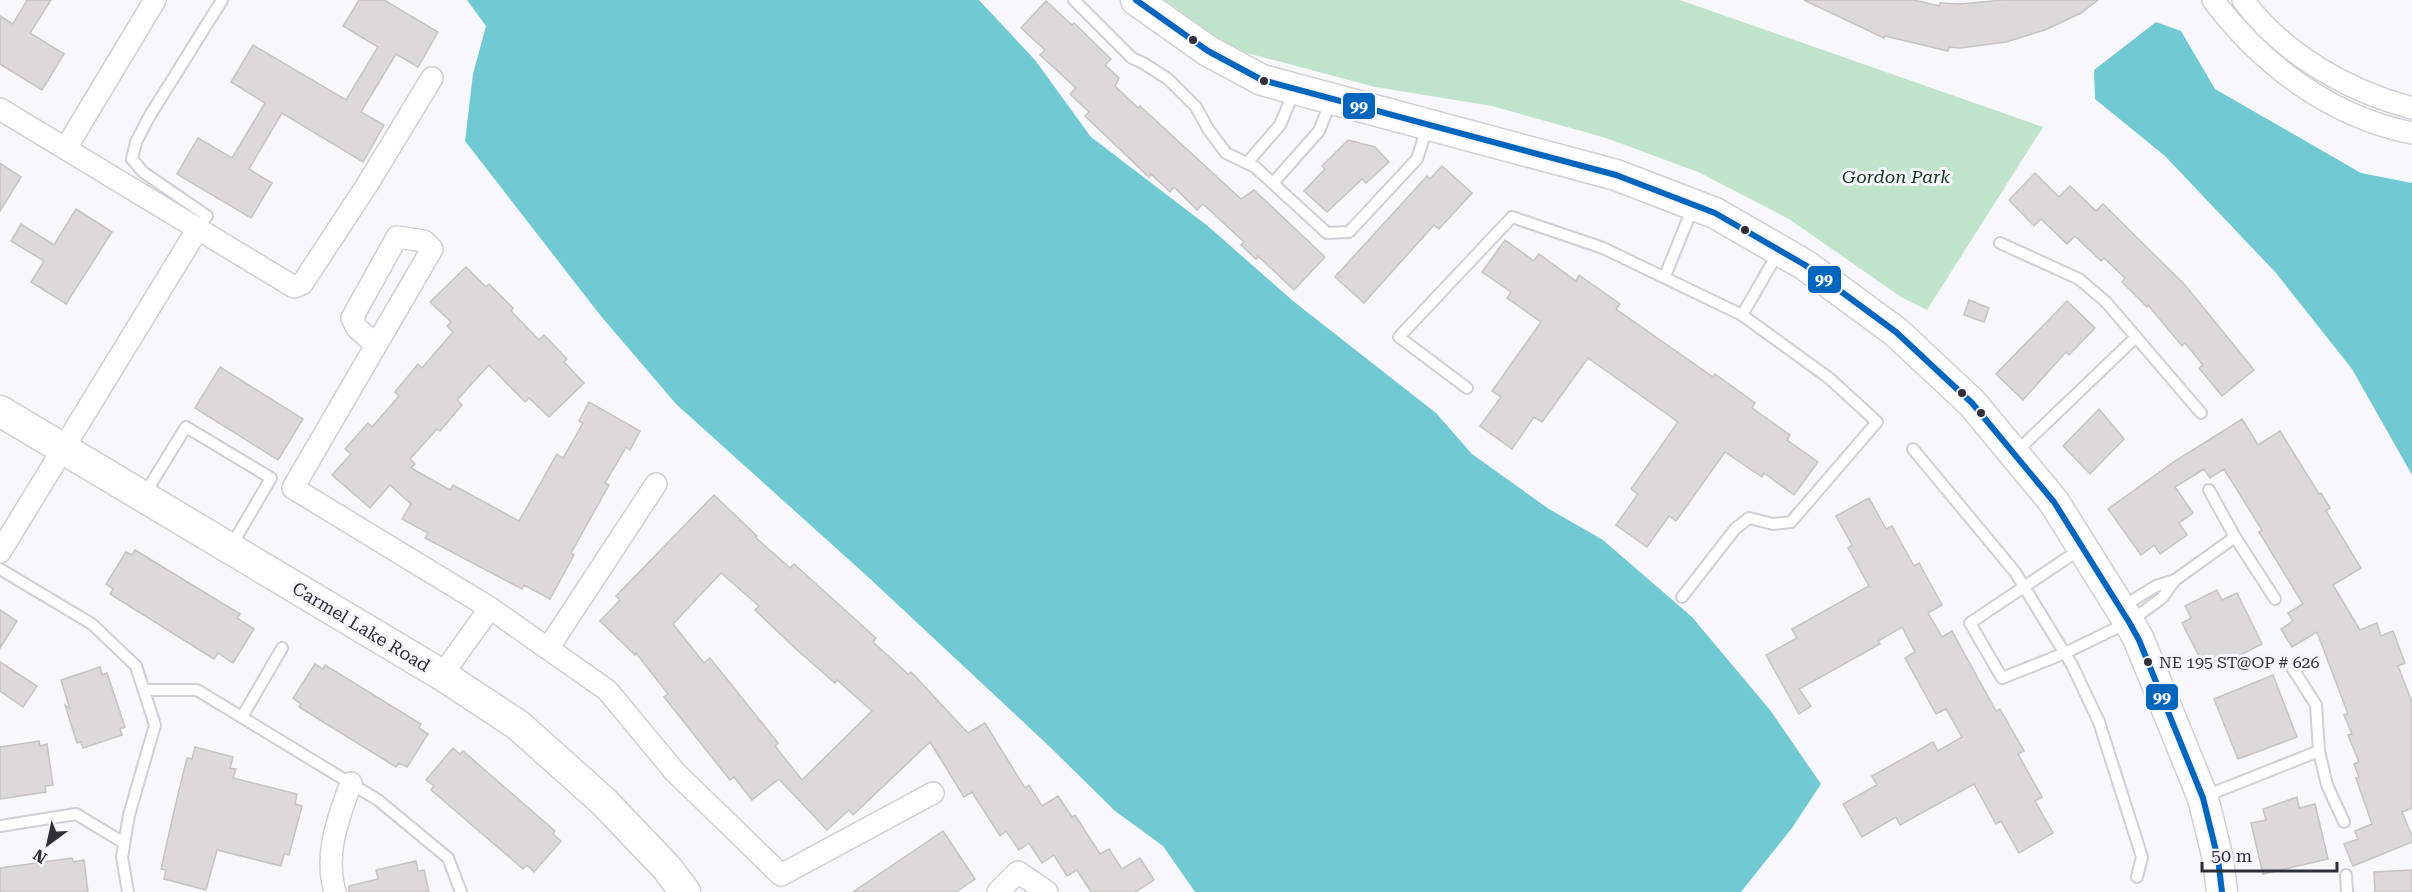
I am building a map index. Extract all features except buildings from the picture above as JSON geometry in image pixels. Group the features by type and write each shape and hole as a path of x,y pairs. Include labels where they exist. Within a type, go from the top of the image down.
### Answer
{"street":[{"path":"66,148 155,0"},
{"path":"1136,0 1208,51 1262,80 1616,175 1715,213 1805,265 1896,332 1971,403 2054,502 2125,615 2139,640 2203,798 2218,859 2222,892"},
{"path":"2213,0 2236,31 2269,62 2312,93 2355,116 2412,134"},
{"path":"2243,0 2269,29 2294,50 2336,78 2379,99 2412,108"},
{"path":"0,109 294,287 303,284 368,185 432,78"},
{"path":"0,552 197,230"},
{"path":"376,345 357,328 352,318 397,237 424,241 432,249 293,488 490,608 607,690 675,772 781,875 933,793"},
{"name":"Carmel Lake Road","path":"0,411 442,675 518,725 603,801 667,868 684,892"},
{"path":"549,648 656,484"},
{"path":"442,675 490,608"},
{"path":"335,892 331,878 333,834 351,783"},
{"path":"998,892 1018,872 1047,892"}],"lane":[{"path":"197,230 207,216 143,172 132,159 136,142 149,117 222,0"},
{"path":"1074,0 1132,58 1168,79 1196,107 1208,129 1226,153 1255,167 1327,233 1349,232 1417,159 1428,125"},
{"path":"1247,163 1280,125 1295,89"},
{"path":"1273,183 1319,131 1332,100"},
{"path":"1665,276 1694,205"},
{"path":"1467,388 1399,337 1512,217 1603,248 1742,315 1829,378 1878,422 1791,522 1773,524 1749,518 1735,529 1682,597"},
{"path":"2000,243 2079,279 2106,302 2201,414"},
{"path":"1742,315 1780,250"},
{"path":"2014,454 2136,336"},
{"path":"143,496 186,426 271,478 230,548"},
{"path":"1913,449 2015,572 2065,653 2099,722 2142,857 2137,877"},
{"path":"2210,490 2235,537 2275,598"},
{"path":"2125,615 2156,586 2175,580 2235,537"},
{"path":"2083,548 1970,623 2002,678 2065,653 2125,615 2162,598 2175,580"},
{"path":"0,569 93,624 136,666 155,725 129,815 124,843 122,857 128,892"},
{"path":"242,717 282,648"},
{"path":"2293,669 2316,705 2319,751 2327,785 2343,822"},
{"path":"145,690 197,690 378,800 448,858 461,892"},
{"path":"2203,798 2319,751"},
{"path":"0,826 76,814 124,843"},
{"path":"2346,875 2347,892"}],"green space":[{"name":"Gordon Park","path":"1165,0 1680,0 2043,127 1927,310 1901,297 1789,219 1698,172 1606,138 1492,106 1375,87 1232,49"}],"water":[{"path":"467,0 979,0 1035,60 1091,137 1209,227 1293,301 1436,413 1472,454 1549,509 1603,540 1692,617 1770,710 1821,784 1792,828 1741,892 1195,892 1163,846 1115,811 867,576 676,404 600,315 465,141 473,74 486,26"},
{"path":"2156,22 2181,31 2215,89 2361,173 2412,183 2412,475 2352,369 2276,273 2165,156 2095,99 2094,70"}],"transit line":[{"name":"99","path":"1136,0 1208,51 1262,80 1616,175 1715,213 1805,265 1896,332 1972,403 2054,502 2129,622 2139,640 2203,798 2218,859 2222,892"}],"place":[{"name":"NE 195 ST@OP # 626","path":"2148,662"}]}
